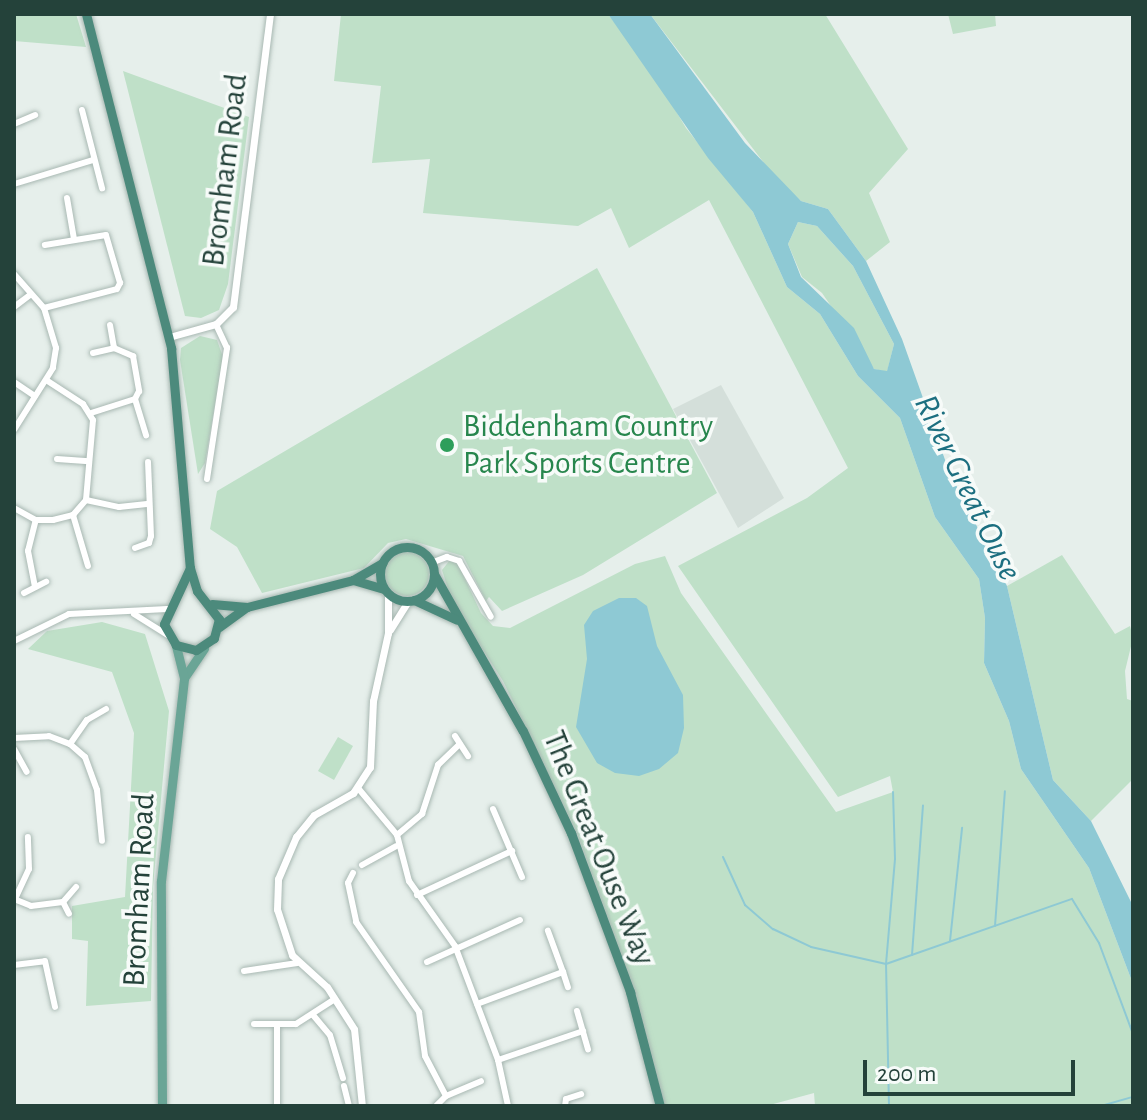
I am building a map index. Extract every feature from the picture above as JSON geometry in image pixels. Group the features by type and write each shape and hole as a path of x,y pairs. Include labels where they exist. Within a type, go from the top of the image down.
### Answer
{"highway":[{"path":"86,14 169,337 182,427 190,568 219,627"},
{"path":"190,568 176,600 167,609 168,635 176,645 204,648 219,627 247,607 353,580 382,563 390,553 406,547 423,553 431,563 434,574 428,591 411,601"},
{"path":"382,563 386,592"},
{"name":"The Great Ouse Way","path":"434,574 523,731 571,833 630,992 660,1106"},
{"path":"353,580 460,622"},
{"path":"176,600 247,607"}],"main road":[{"name":"Bromham Road","path":"162,1106 161,881 184,678 176,645"},
{"name":"Bromham Road","path":"184,678 204,648"}],"street":[{"name":"Bromham Road","path":"216,324 233,307 236,295 270,14"},
{"path":"82,110 102,188"},
{"path":"14,124 35,115"},
{"path":"14,184 93,160"},
{"path":"67,198 74,239"},
{"path":"44,308 117,289 120,283 106,235 45,245"},
{"path":"14,274 44,308 56,348 46,380 14,430"},
{"path":"14,307 31,294"},
{"path":"169,337 216,324 227,348 207,479"},
{"path":"110,325 114,348"},
{"path":"93,353 114,348 133,356 139,391 135,399 146,435"},
{"path":"46,380 91,413"},
{"path":"14,382 35,396"},
{"path":"91,413 135,399"},
{"path":"14,508 36,520 73,515 86,500 91,413"},
{"path":"57,459 89,461"},
{"path":"135,548 149,543 151,536 147,504 148,462"},
{"path":"86,500 119,507 147,504"},
{"path":"73,515 88,566"},
{"path":"35,587 28,551 36,520"},
{"path":"431,563 447,557 459,561 491,617"},
{"path":"24,593 46,582"},
{"path":"362,1106 354,1029 335,999 297,963 277,909 284,858 314,815 358,788 370,767 373,701 388,633 386,592"},
{"path":"388,633 411,601"},
{"path":"14,641 69,614 134,614 167,609"},
{"path":"134,614 168,635"},
{"path":"70,744 87,720 106,709"},
{"path":"14,738 32,734 70,744 85,757 97,790 102,841"},
{"path":"455,736 468,756"},
{"path":"460,744 438,765 422,814 397,835 396,846 417,895 455,946 498,1060 508,1106"},
{"path":"14,749 27,772"},
{"path":"358,788 397,835"},
{"path":"493,809 522,877"},
{"path":"28,837 29,869 14,899 31,906 63,902 76,887"},
{"path":"362,865 396,846"},
{"path":"417,895 512,851"},
{"path":"353,873 348,883 356,922 419,1012 425,1056 446,1096"},
{"path":"63,902 69,914"},
{"path":"427,962 455,946 520,920"},
{"path":"548,931 568,987"},
{"path":"14,965 45,961 55,1007"},
{"path":"244,971 297,963"},
{"path":"477,1004 563,972"},
{"path":"254,1024 277,1027 313,1015 335,999"},
{"path":"577,1011 588,1049"},
{"path":"313,1015 330,1035 349,1106"},
{"path":"277,1027 277,1106"},
{"path":"498,1060 583,1031"},
{"path":"436,1106 446,1096 481,1081"},
{"path":"565,1106 566,1099 581,1094"}],"shaded area":[{"path":"721,385 784,498 738,528 673,409"}],"green space":[{"path":"14,14 76,14 86,47 14,41"},
{"path":"341,14 608,14 655,76 686,128 753,212 787,287 820,314 858,376 900,418 935,517 979,579 985,618 984,663 1009,721 1021,769 1089,868 1133,984 1133,1106 815,1106 814,1093 766,1106 665,1106 635,991 576,831 503,681 452,602 442,570 450,560 458,564 481,613 493,626 510,628 635,564 665,556 681,593 836,812 893,792 890,776 838,797 678,566 807,498 848,468 709,200 629,248 611,208 578,226 423,213 430,159 372,163 381,86 334,81"},
{"path":"650,14 825,14 908,149 869,193 890,242 866,261 828,209 801,201 774,176"},
{"path":"948,14 995,14 996,26 953,34"},
{"path":"123,71 249,117 228,284 219,310 201,318 185,316"},
{"path":"798,222 817,226 853,266 894,344 887,372 874,369 822,293 802,277 788,244"},
{"name":"Biddenham Country Park Sports Centre","path":"597,268 717,493 583,575 502,611 489,597 486,601 463,556 406,539 388,543 364,568 262,593 237,547 210,529 217,491"},
{"path":"200,336 217,340 223,357 205,463 198,474 180,360 181,348"},
{"path":"407,552 422,559 429,574 422,589 407,596 392,589 385,574 392,559"},
{"path":"1062,555 1115,634 1130,626 1133,638 1125,671 1127,699 1133,701 1133,779 1091,821 1053,780 1007,586"},
{"path":"102,622 145,634 169,711 153,887 151,1001 86,1006 88,941 72,939 72,906 125,897 134,733 112,672 28,649 47,631"},
{"path":"338,737 353,746 334,780 318,771"}],"water":[{"path":"608,14 650,14 745,143 801,201 828,209 866,261 902,339 949,471 1007,586 1053,780 1091,821 1133,906 1133,984 1089,868 1021,769 1009,721 984,663 985,618 979,579 935,517 900,418 858,376 820,314 787,287 753,212 708,158","holes":["798,222 817,226 853,266 894,344 887,371 874,369 854,328 801,277 788,244"]},
{"path":"619,598 636,598 647,606 657,646 683,695 684,728 678,753 659,769 639,776 615,773 597,763 576,727 587,659 584,625 593,611"}],"waterway":[{"path":"995,926 1005,791"},
{"path":"889,1106 886,964 895,859 893,792"},
{"path":"912,955 923,805"},
{"path":"950,941 962,828"},
{"path":"723,857 745,905 773,929 811,947 886,964 1072,899 1099,943 1133,1034"},
{"path":"1101,1106 1133,1097"}],"place":[{"name":"Biddenham Country Park Sports Centre","path":"447,445"}],"water label":[{"name":"River Great Ouse","path":"967,488"}]}
